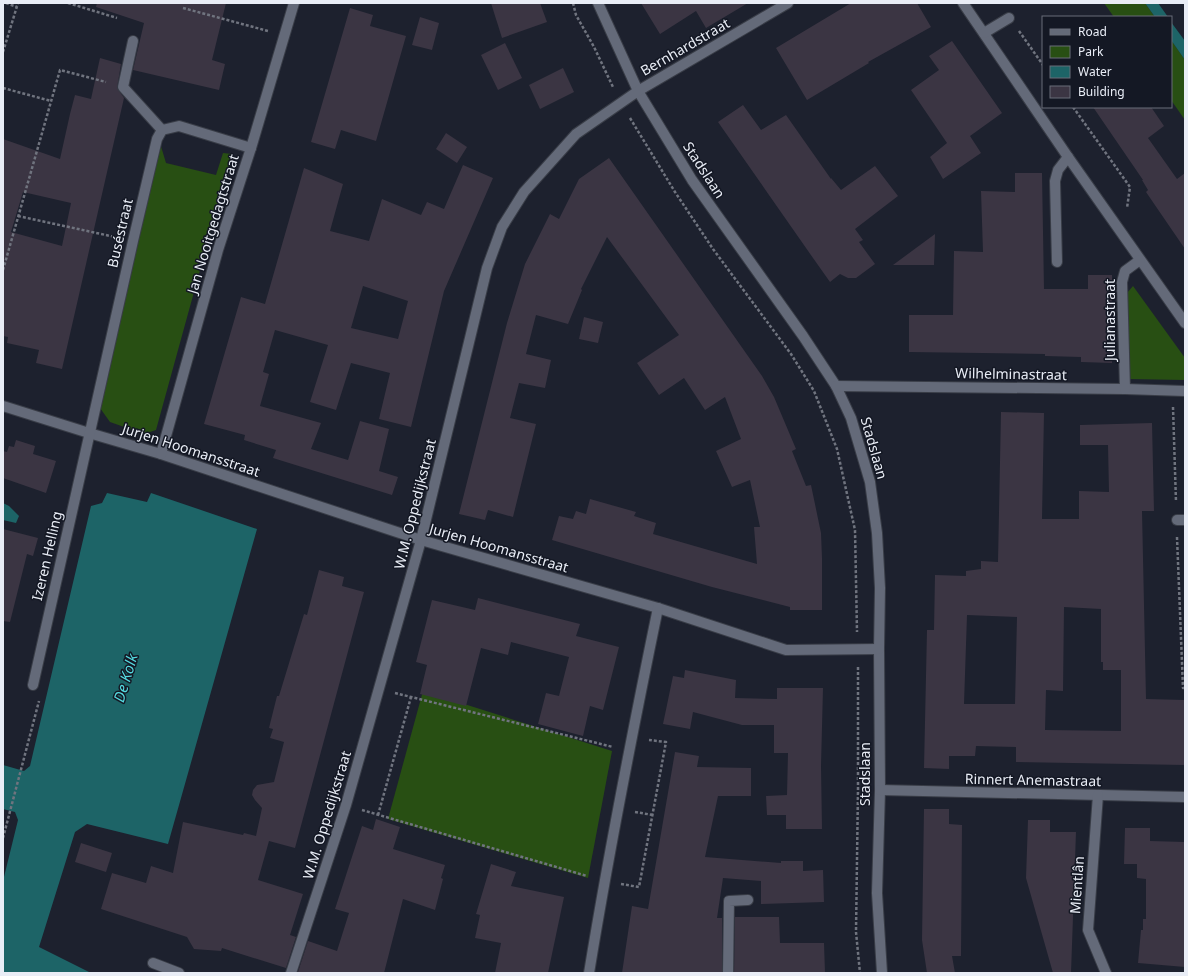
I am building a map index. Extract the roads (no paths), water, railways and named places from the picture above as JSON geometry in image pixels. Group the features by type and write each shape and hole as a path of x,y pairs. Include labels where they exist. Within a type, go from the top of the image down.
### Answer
{"street":[{"name":"Jan Nooitgedagtstraat","path":"161,454 218,250 251,148 294,3"},
{"name":"Stadslaan","path":"598,3 638,91 692,180 803,336 836,386 851,418 870,482 878,533 880,588 880,790 877,893 882,973"},
{"name":"Bernhardstraat","path":"638,91 788,3"},
{"path":"963,3 1068,157 1185,323"},
{"path":"984,33 1009,18"},
{"path":"134,41 123,86 162,130 179,126 251,148"},
{"name":"W.M. Oppedijkstraat","path":"291,973 346,805 379,689 421,540 487,268 502,226 524,192 576,134 638,91"},
{"name":"Buséstraat","path":"89,433 157,139 162,130"},
{"path":"1057,262 1056,181 1058,170 1068,157"},
{"name":"Julianastraat","path":"1125,389 1122,282 1125,271 1140,260"},
{"name":"Wilhelminastraat","path":"836,386 1185,391"},
{"name":"Jurjen Hoomansstraat","path":"3,406 161,454 421,540 658,608 786,650 879,650"},
{"name":"Izeren Helling","path":"33,685 89,433"},
{"path":"589,973 628,751 658,608"},
{"name":"Rinnert Anemastraat","path":"880,790 1185,797"},
{"name":"Mientlân","path":"1098,795 1088,930 1106,973"},
{"path":"728,973 729,900 748,900"},
{"path":"153,963 179,973"}],"water":[{"path":"1145,3 1158,3 1167,16 1154,16"},
{"path":"1172,23 1185,41 1185,60 1172,41"},
{"name":"De Kolk","path":"107,493 147,502 151,493 257,529 168,844 87,824 75,832 39,947 91,973 3,973 3,881 18,820 15,812 3,809 3,765 24,771 30,766 91,506 102,503"},
{"path":"3,503 9,506 19,516 16,523 3,520"}]}
